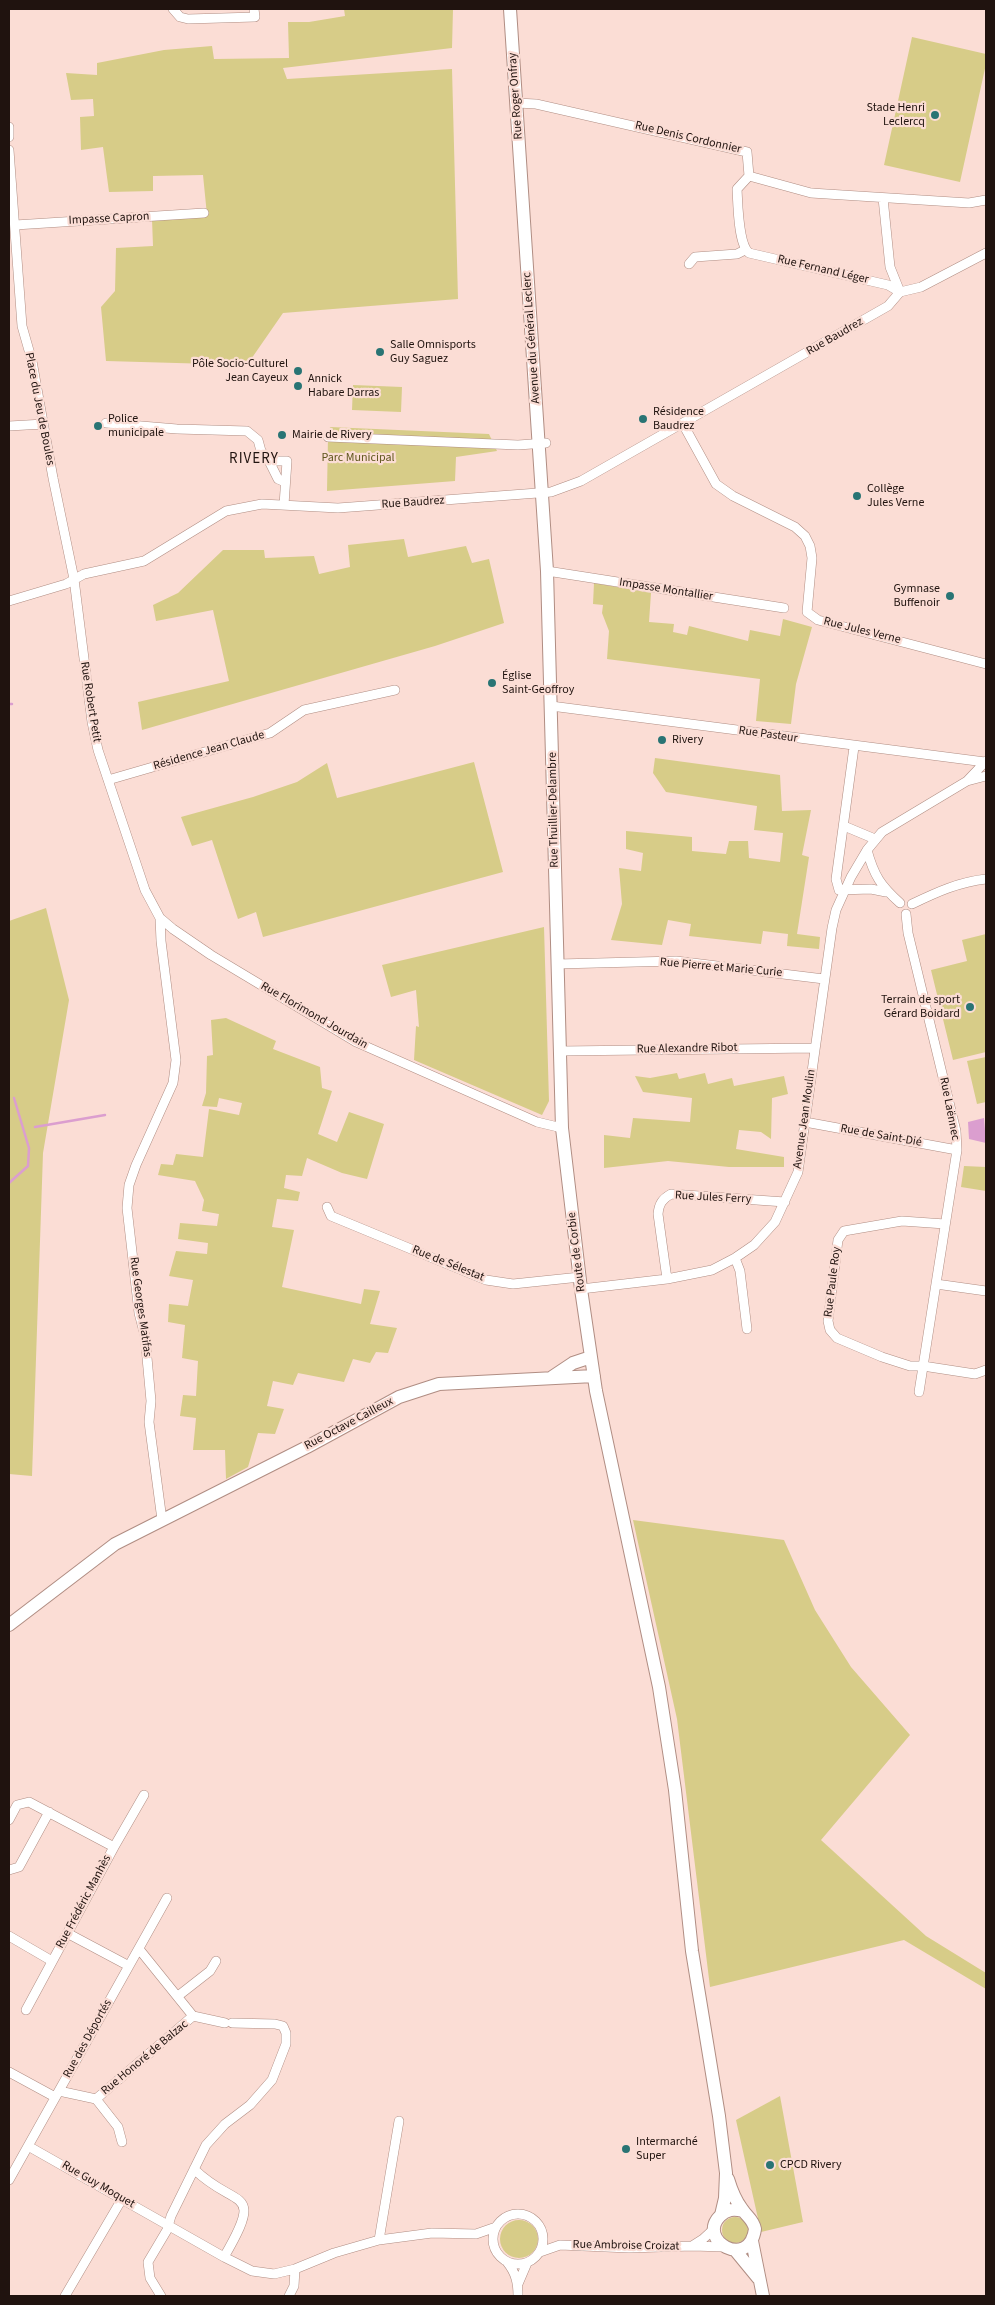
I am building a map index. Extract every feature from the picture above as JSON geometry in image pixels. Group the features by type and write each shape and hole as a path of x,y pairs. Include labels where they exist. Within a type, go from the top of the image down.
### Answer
{"main road":[{"name":"Rue Roger Onfray","path":"510,9 522,183"},
{"name":"Avenue du Général Leclerc","path":"522,183 542,444 542,493"},
{"name":"Rue Thuillier-Delambre","path":"542,493 547,571 562,1128"},
{"name":"Route de Corbie","path":"562,1128 580,1283 594,1376 659,1687 675,1790 692,1951 719,2116 726,2173"},
{"path":"550,1378 573,1363 591,1357"},
{"name":"Rue Octave Cailleux","path":"162,1520 307,1447 399,1397 419,1389 439,1384 594,1376"},
{"path":"9,1625 115,1544 162,1520"},
{"path":"726,2173 734,2197 742,2211"},
{"path":"726,2173 725,2198 721,2215 715,2228 717,2239 730,2249 759,2280"},
{"path":"721,2215 731,2210 742,2211 748,2214 754,2224 755,2229 752,2240 763,2296"},
{"path":"730,2249 745,2248 752,2240"}],"street":[{"path":"173,9 180,18 188,19 240,13 254,17 254,9"},
{"name":"Rue Denis Cordonnier","path":"517,103 536,104 747,152 749,176"},
{"path":"9,130 9,137"},
{"name":"Place du Jeu de Boules","path":"9,150 22,326 32,361 53,478"},
{"path":"745,250 742,240 737,189 749,176 811,193 969,203 986,200"},
{"path":"883,198 890,267 900,292"},
{"name":"Impasse Capron","path":"15,225 204,213"},
{"name":"Rue Fernand Léger","path":"689,264 695,257 737,254 745,250 749,253 888,285 900,292"},
{"name":"Rue Baudrez","path":"9,601 66,584 84,574 144,561 226,511 262,504 338,508 542,493 551,492 582,481 888,306 900,292 921,287 986,253"},
{"path":"106,423 177,429 247,431 258,440 261,451 269,460 278,478 285,482"},
{"path":"9,426 44,424"},
{"name":"Rue Jules Verne","path":"683,424 716,484 726,492 795,527 805,536 812,558 807,612 818,620 986,664"},
{"path":"328,437 542,444"},
{"path":"269,460 287,461 284,504"},
{"name":"Rue Robert Petit","path":"53,478 74,579 92,722 98,750 145,890 160,918"},
{"name":"Impasse Montallier","path":"547,571 784,608"},
{"name":"Résidence Jean Claude","path":"108,780 270,733 304,710 395,690"},
{"name":"Rue Pasteur","path":"551,706 854,747 986,762"},
{"path":"854,747 836,879 839,890 843,892 856,889 886,892"},
{"path":"967,781 986,762"},
{"path":"967,781 986,776"},
{"name":"Avenue Jean Moulin","path":"580,1283 668,1279 712,1270 735,1258 764,1235 785,1202 798,1172 832,928 843,892 867,850 886,828 967,781"},
{"path":"844,826 875,839"},
{"path":"867,850 876,877 886,892 900,903"},
{"path":"912,904 966,881 986,879"},
{"path":"900,903 906,900 912,904"},
{"path":"900,903 900,910 906,914 912,911 912,904"},
{"name":"Rue Laënnec","path":"906,914 908,933 956,1131 957,1150 919,1392"},
{"name":"Rue Florimond Jourdain","path":"160,918 211,955 356,1042 537,1122 562,1128"},
{"name":"Rue Georges Matifas","path":"160,918 174,1044 174,1073 172,1083 129,1185 127,1208 139,1313 145,1336 151,1402 149,1422 162,1520"},
{"name":"Rue Pierre et Marie Curie","path":"558,964 676,961 824,979"},
{"name":"Rue Alexandre Ribot","path":"560,1051 815,1048"},
{"name":"Rue de Saint-Dié","path":"804,1122 957,1150"},
{"name":"Rue Jules Ferry","path":"668,1279 658,1214 659,1205 666,1197 671,1194 785,1202"},
{"name":"Rue de Sélestat","path":"327,1207 331,1216 486,1280 513,1284 580,1283"},
{"name":"Rue Paule Roy","path":"945,1224 902,1221 844,1231 838,1240 828,1321 830,1330 838,1338 882,1357 910,1366 923,1366 975,1374 986,1370"},
{"path":"735,1258 740,1270 747,1329"},
{"path":"936,1284 986,1291"},
{"name":"Rue Frédéric Manhès","path":"26,2010 144,1795"},
{"path":"9,1820 17,1805 24,1801 49,1812 114,1847"},
{"path":"9,1870 18,1867 49,1812"},
{"name":"Rue des Déportés","path":"9,2180 167,1898"},
{"path":"67,1933 129,1966"},
{"path":"9,1936 52,1961"},
{"path":"139,1949 193,2016 229,2023 275,2024 283,2026 286,2033 286,2044 272,2080 250,2105 225,2124 206,2145 171,2216 169,2225 148,2262 150,2278 161,2296"},
{"path":"178,1996 210,1971 216,1960"},
{"name":"Rue Honoré de Balzac","path":"96,2099 193,2016"},
{"name":"Rue Honoré de Balzac","path":"9,2072 57,2094 96,2099 118,2127 122,2142"},
{"path":"378,2240 399,2121"},
{"name":"Rue Guy Moquet","path":"28,2146 169,2225"},
{"path":"194,2169 203,2177 239,2198 244,2209 243,2221 224,2257"},
{"path":"65,2296 122,2199"},
{"path":"518,2284 527,2263 540,2252 543,2239 537,2223 524,2215 510,2216 503,2219 496,2227 493,2237 494,2247 499,2256 512,2268 518,2284 518,2296"},
{"path":"169,2225 224,2257 252,2271 265,2274 274,2274 294,2269 334,2253 378,2240 432,2233 476,2234 496,2227"},
{"name":"Rue Ambroise Croizat","path":"692,2246 715,2228"},
{"name":"Rue Ambroise Croizat","path":"542,2233 560,2244"},
{"path":"476,2234 494,2247"},
{"name":"Rue Ambroise Croizat","path":"540,2252 560,2244 629,2248 692,2246 730,2249"},
{"path":"507,2262 527,2263"},
{"path":"289,2296 294,2286 294,2269"}],"green space":[{"path":"344,9 453,9 452,48 283,68 287,79 452,69 458,299 283,313 247,365 106,361 101,307 115,291 116,248 153,246 152,219 207,215 203,175 153,176 153,191 109,192 103,147 81,150 80,117 94,116 93,99 71,100 66,73 97,75 97,63 164,50 212,46 214,59 289,58 288,22 309,22 345,16"},
{"name":"Stade Henri Leclercq","path":"912,37 986,54 986,64 960,182 884,165"},
{"path":"353,385 402,387 401,412 352,410"},
{"name":"Parc Municipal","path":"330,427 489,434 497,451 456,457 455,481 327,491 328,437"},
{"path":"404,539 408,557 466,546 472,563 489,559 504,623 435,646 142,730 138,702 229,681 213,610 156,621 153,605 178,593 223,550 264,550 265,558 314,556 319,574 350,567 348,545"},
{"path":"594,583 651,593 649,622 674,624 673,632 687,635 689,626 748,641 750,630 780,636 783,619 812,627 796,684 791,724 756,721 760,679 607,659 609,631 602,613 603,605 593,604"},
{"path":"655,758 780,775 782,811 811,810 802,855 809,857 797,934 820,937 819,949 787,946 788,934 763,931 761,944 689,936 691,924 668,920 662,945 611,940 622,904 619,868 641,871 643,853 626,849 626,831 692,837 692,851 726,854 729,841 748,841 749,858 780,862 783,833 754,830 757,806 666,792 653,773"},
{"path":"474,762 503,872 263,937 256,912 238,919 212,840 192,846 181,817 253,797 297,782 327,763 337,798"},
{"path":"46,908 69,1000 43,1153 32,1476 9,1474 9,921"},
{"path":"544,927 549,1101 542,1115 414,1060 416,1026 419,1027 416,990 391,997 382,965"},
{"path":"986,934 986,1052 953,1060 931,970 967,961 962,940"},
{"path":"226,1018 276,1041 273,1049 320,1067 322,1088 332,1091 318,1134 337,1142 349,1112 384,1124 367,1179 342,1173 307,1158 302,1176 286,1175 284,1188 300,1192 298,1201 277,1199 272,1227 294,1230 282,1287 361,1304 364,1289 380,1291 370,1324 397,1328 388,1353 376,1352 370,1363 353,1359 344,1382 298,1373 293,1385 273,1381 267,1406 284,1409 275,1434 258,1433 248,1467 226,1479 225,1450 193,1450 196,1418 180,1416 183,1395 196,1396 198,1361 182,1358 185,1325 168,1322 169,1304 188,1306 193,1280 169,1276 176,1251 207,1254 208,1243 178,1239 180,1223 217,1226 219,1214 202,1211 204,1200 195,1181 158,1175 161,1164 173,1165 176,1154 203,1157 209,1109 239,1115 242,1103 219,1098 217,1107 202,1106 206,1093 207,1056 213,1055 211,1020"},
{"path":"986,1057 986,1102 977,1104 967,1061"},
{"path":"677,1073 679,1079 705,1073 708,1084 732,1078 734,1086 784,1076 788,1094 772,1098 771,1139 761,1132 739,1130 736,1149 784,1157 784,1167 729,1167 668,1161 604,1168 604,1135 630,1138 633,1118 690,1122 692,1098 643,1092 635,1076 650,1078"},
{"path":"964,1166 986,1167 986,1191 961,1187"},
{"path":"633,1520 784,1540 815,1610 851,1667 910,1735 821,1840 926,1936 986,1973 986,1989 904,1940 710,1987 677,1719"},
{"name":"CPCD Rivery","path":"780,2096 803,2222 761,2232 736,2120"},
{"path":"735,2217 744,2221 748,2230 744,2239 735,2243 726,2239 722,2230 726,2221"},
{"path":"519,2220 533,2225 538,2239 533,2253 519,2258 505,2253 500,2239 505,2225"}],"shaded area":[{"path":"984,1118 986,1143 969,1139 968,1122"}],"waterway":[{"path":"9,1183 28,1166 29,1148 14,1098"},
{"path":"35,1127 105,1115"}],"place":[{"name":"Stade Henri Leclercq","path":"935,115"},
{"name":"Salle Omnisports Guy Saguez","path":"380,352"},
{"name":"Pôle Socio-Culturel Jean Cayeux","path":"298,371"},
{"name":"Annick Habare Darras","path":"298,386"},
{"name":"Résidence Baudrez","path":"643,419"},
{"name":"Police municipale","path":"98,426"},
{"name":"Mairie de Rivery","path":"282,435"},
{"name":"Collège Jules Verne","path":"857,496"},
{"name":"Gymnase Buffenoir","path":"950,596"},
{"name":"Église Saint-Geoffroy","path":"492,683"},
{"name":"Rivery","path":"662,740"},
{"name":"Terrain de sport Gérard Boidard","path":"970,1007"},
{"name":"Intermarché Super","path":"626,2149"},
{"name":"CPCD Rivery","path":"770,2165"}],"district":[{"name":"RIVERY","path":"254,460"}]}
